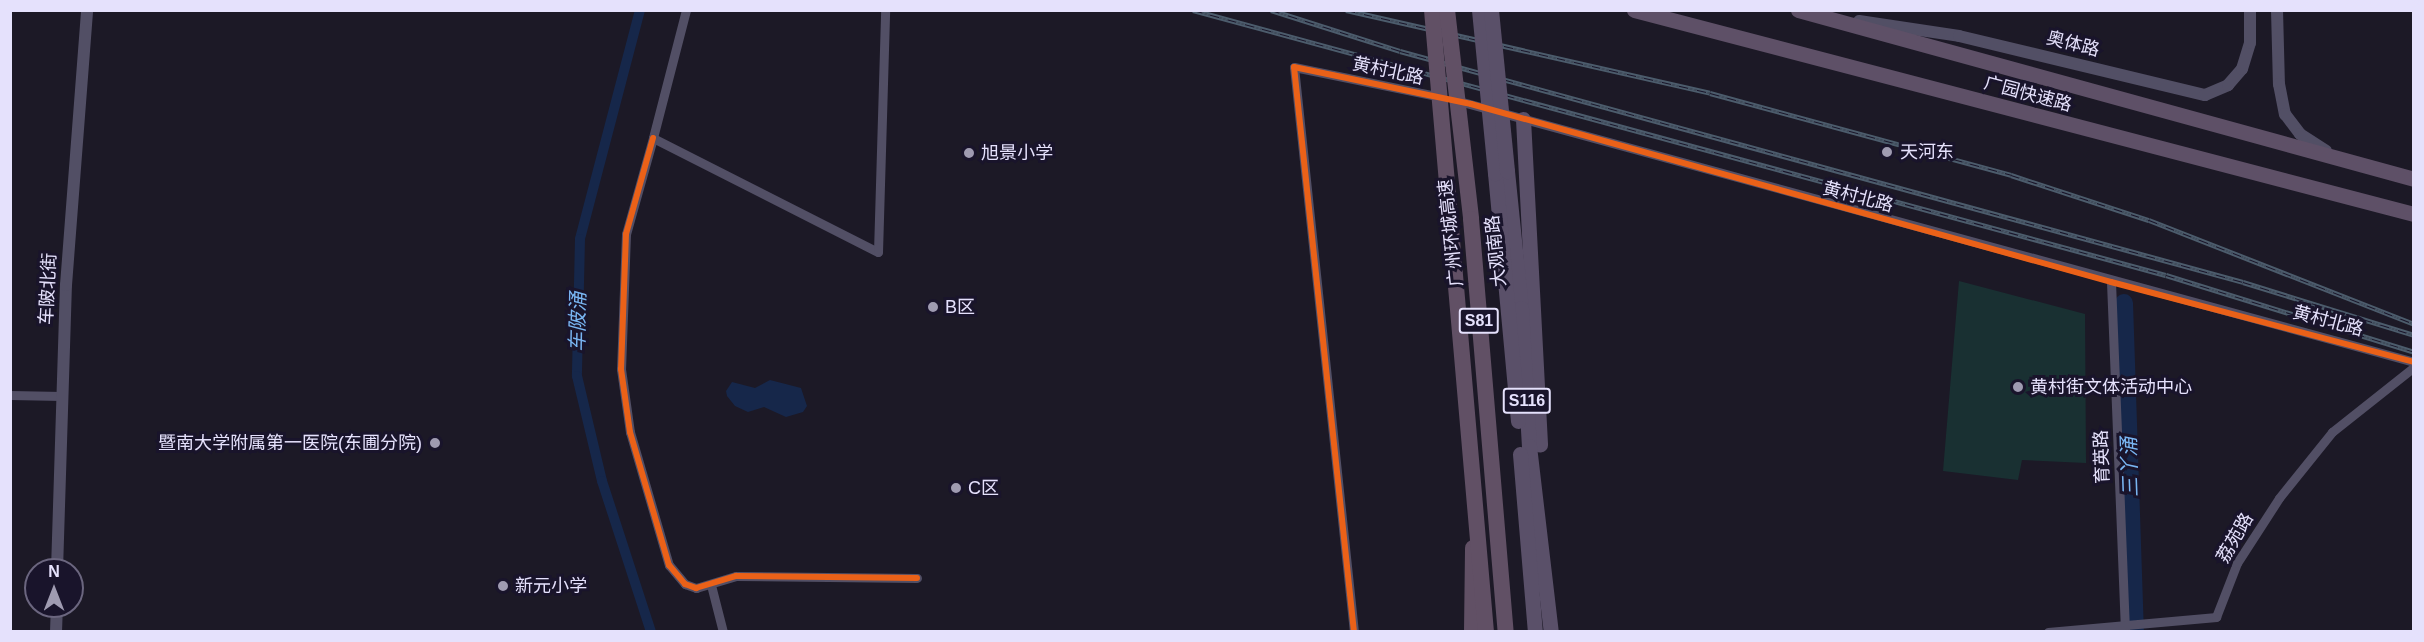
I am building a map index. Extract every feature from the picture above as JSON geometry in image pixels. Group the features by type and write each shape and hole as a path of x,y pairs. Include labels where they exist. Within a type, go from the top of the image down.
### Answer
{"highway":[{"name":"广州环城高速","path":"1432,10 1486,632"},
{"name":"广州环城高速","path":"1447,10 1471,219 1506,632"},
{"name":"广园快速路","path":"1634,10 2414,214"},
{"name":"广园快速路","path":"1798,10 2414,179"},
{"path":"1472,632 1474,505"}],"main road":[{"name":"大观南路","path":"1479,10 1501,172 1551,632"},
{"name":"大观南路","path":"1491,10 1535,632"},
{"path":"1522,119 1543,506 1537,519"}],"street":[{"name":"车陂北街","path":"57,558 66,285 87,10"},
{"path":"686,10 626,234 621,369 630,432 669,565 685,584 696,588 736,576 917,578"},
{"path":"653,138 878,252 885,10"},
{"name":"奥体路","path":"1825,17 1959,36 2205,95 2228,85 2242,69 2250,43 2250,10"},
{"path":"2277,10 2279,84 2285,114 2300,134 2341,158"},
{"name":"黄村北路","path":"1354,632 1294,67 1471,104 2111,282 2414,362"},
{"name":"育英路","path":"2111,282 2125,627"},
{"name":"荔苑路","path":"2048,632 2125,627 2216,617 2237,563 2279,498 2332,432 2414,367"},
{"path":"10,395 62,396"},
{"path":"711,585 723,632"}],"green space":[{"name":"黄村街文体活动中心","path":"1959,281 2085,314 2086,463 2022,460 2018,480 1943,471"}],"water":[{"path":"770,380 801,388 807,406 803,412 786,417 764,407 748,412 735,406 727,396 726,391 732,382 755,388"}],"waterway":[{"name":"车陂涌","path":"640,10 580,239 577,376 602,481 651,632"},
{"name":"三丫涌","path":"2124,303 2135,632"}],"railway":[{"path":"1193,10 2166,275 2414,352"},
{"path":"1271,10 1400,51 2243,282 2414,335"},
{"path":"1346,10 1710,93 2011,175 2149,220 2414,324"}],"cycle path":[{"path":"1354,632 1294,67 1471,104 2111,282 2414,362"},
{"path":"653,138 626,234 621,369 630,432 669,565 685,584 696,588 736,576 917,578"}],"place":[{"name":"天河东","path":"1887,152"},
{"name":"旭景小学","path":"969,153"},
{"name":"B区","path":"933,307"},
{"name":"黄村街文体活动中心","path":"2018,387"},
{"name":"暨南大学附属第一医院(东圃分院)","path":"435,443"},
{"name":"C区","path":"956,488"},
{"name":"新元小学","path":"503,586"}]}
